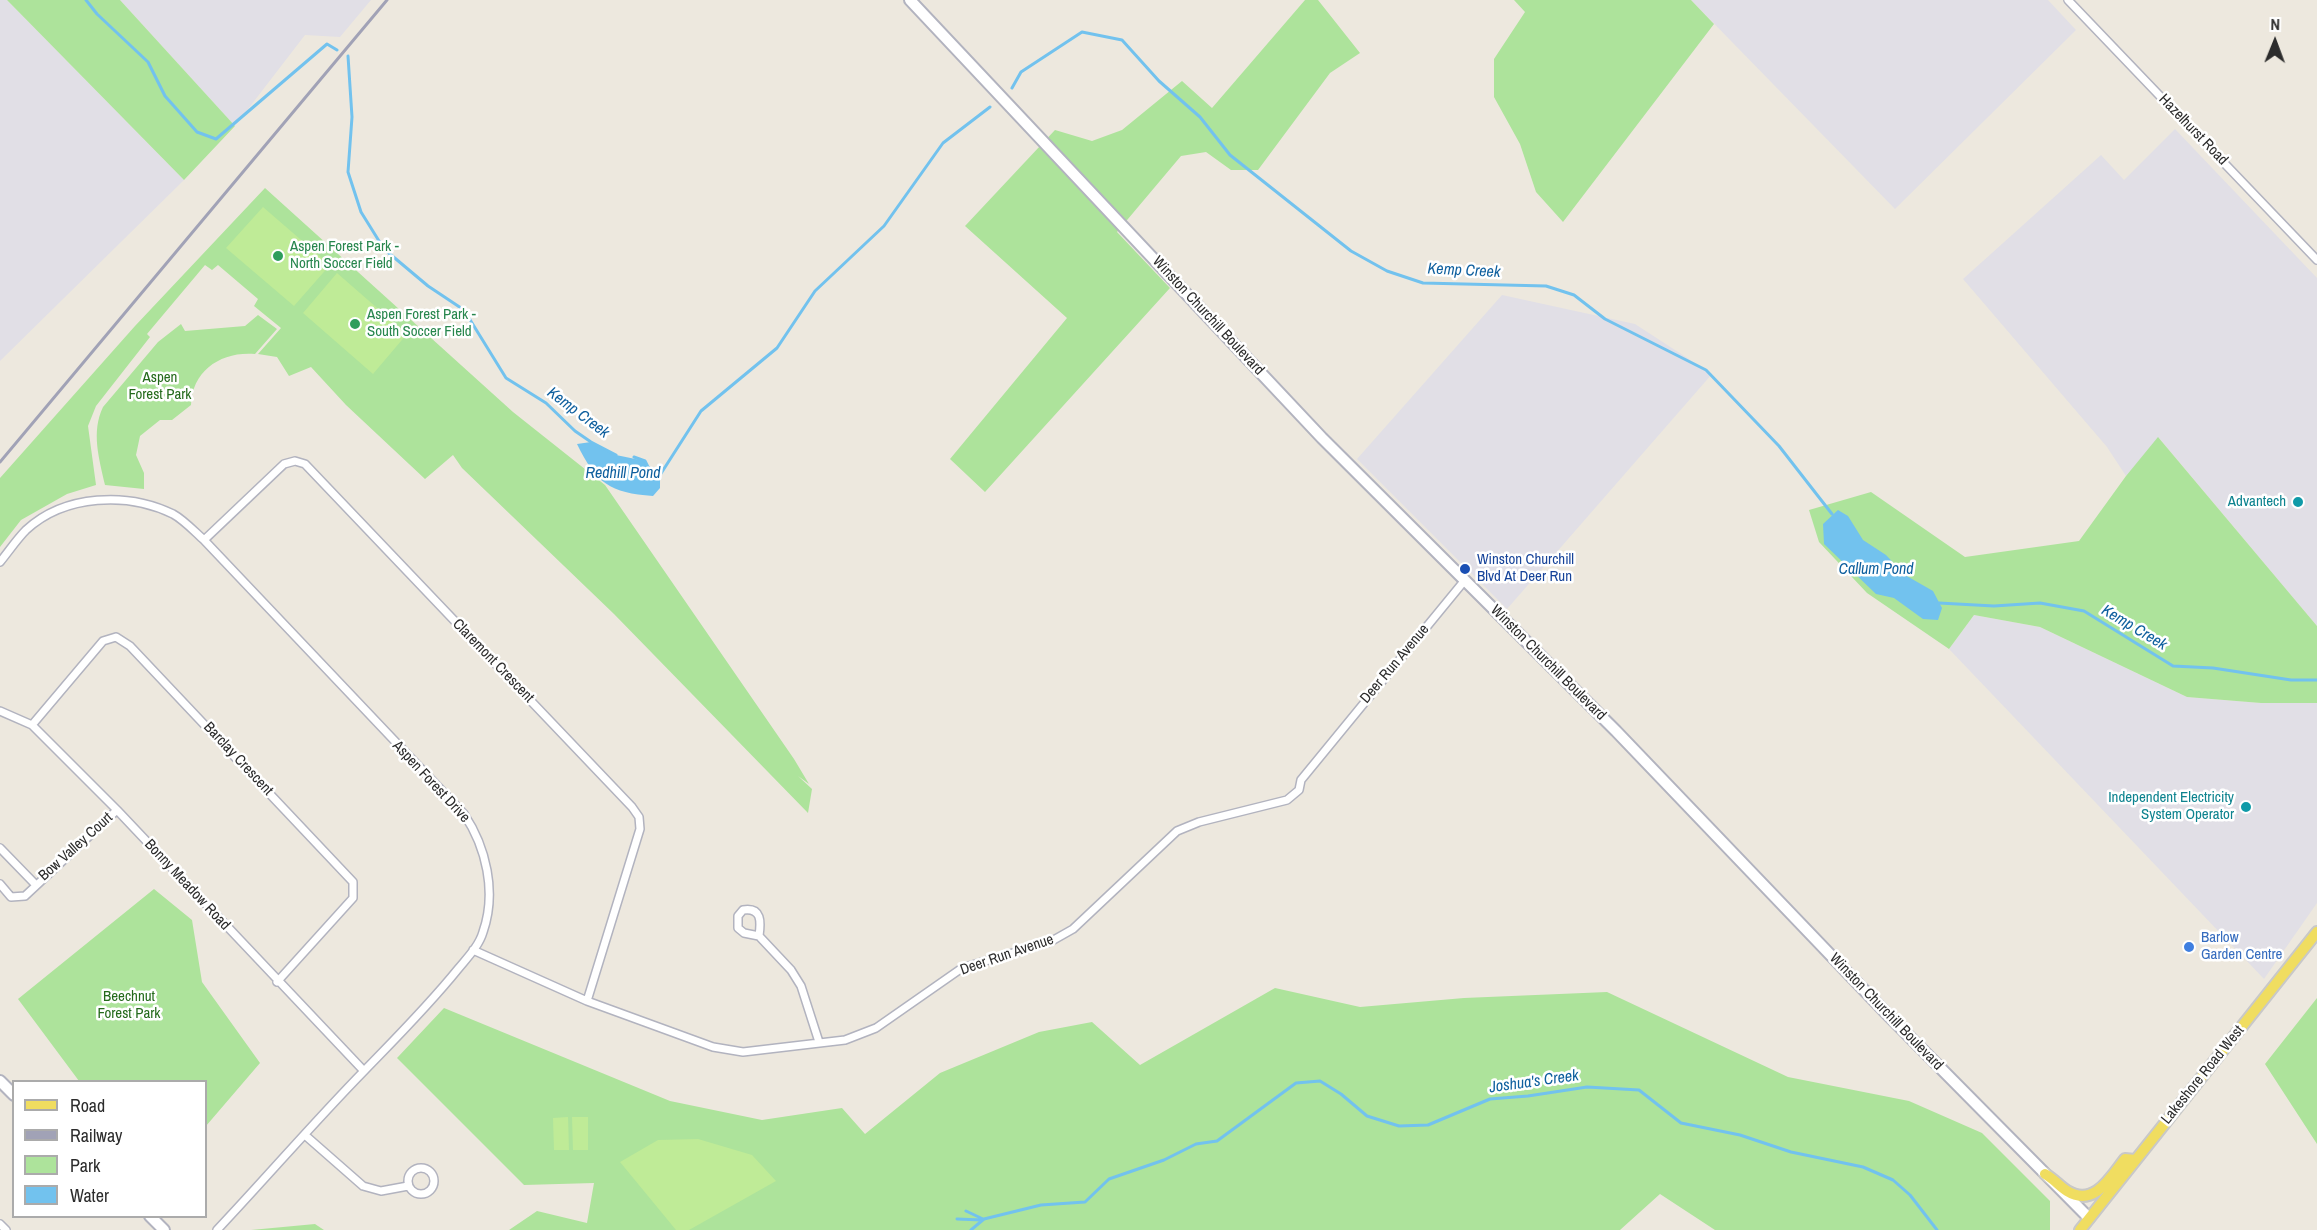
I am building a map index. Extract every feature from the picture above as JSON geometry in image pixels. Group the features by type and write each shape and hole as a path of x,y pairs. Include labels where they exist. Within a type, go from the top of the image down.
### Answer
{"main road":[{"name":"Winston Churchill Boulevard","path":"910,0 1322,438 1600,715 2089,1218"},
{"name":"Lakeshore Road West","path":"2080,1230 2317,932"},
{"path":"0,1081 12,1093"},
{"path":"2045,1174 2068,1192 2090,1195 2105,1186 2126,1159 2135,1160"},
{"path":"152,1218 164,1230"}],"street":[{"name":"Hazelhurst Road","path":"2068,0 2317,260"},
{"name":"Claremont Crescent","path":"204,540 284,464 295,461 305,464 633,807 639,817 640,829 587,1001"},
{"name":"Aspen Forest Drive","path":"0,562 27,529 52,513 80,502 116,499 152,505 176,515 204,540 464,814 475,831 485,856 488,896 483,932 473,950 426,1008 364,1071 217,1230"},
{"name":"Deer Run Avenue","path":"473,950 587,1001 713,1047 731,1051 743,1052 845,1040 861,1035 876,1028 962,968 1050,942 1073,929 1177,831 1199,822 1287,800 1299,790 1301,780 1465,580"},
{"name":"Barclay Crescent","path":"32,725 103,640 116,637 130,646 353,882 353,898 277,982"},
{"name":"Bonny Meadow Road","path":"0,711 32,725 117,810 277,982 364,1071"},
{"name":"Bow Valley Court","path":"0,884 15,899 25,896 35,884 117,810"},
{"name":"Bow Valley Court","path":"0,848 35,884"},
{"path":"759,936 791,970 801,986 819,1042"},
{"path":"306,1136 363,1186 381,1191 408,1186"},
{"path":"426,1168 433,1175 434,1184 426,1193 413,1192 408,1186 408,1177 413,1169 426,1168"},
{"path":"0,1224 6,1230"}],"shaded area":[{"path":"0,0 7,0 184,180 0,361"},
{"path":"120,0 371,0 340,37 305,35 235,126"},
{"path":"1691,0 2048,0 2076,30 1895,209"},
{"path":"2175,129 2317,278 2317,626 2159,438 2126,476 2107,447 1963,279 2101,155 2124,180"},
{"path":"1502,295 1635,324 1712,374 1507,609 1357,459"},
{"path":"1974,615 2040,627 2187,697 2261,703 2317,703 2317,903 2264,979 1949,649"}],"green space":[{"path":"7,0 120,0 235,126 184,180"},
{"path":"1305,0 1318,0 1360,53 1330,73 1258,170 1231,170 1206,152 1181,156 1117,232 1170,288 985,492 950,459 1067,318 965,226 1055,130 1092,141 1122,130 1182,81 1212,108"},
{"path":"1514,0 1691,0 1714,24 1563,222 1536,192 1520,144 1494,97 1494,59 1525,12"},
{"path":"265,188 513,412 605,485 794,759 809,784 798,776 812,789 808,813 614,614 462,468 453,455 425,479 346,405 311,367 289,376 277,357 258,354 281,328 254,306 258,299 218,265 212,270 205,265 147,334 150,337 96,406 88,426 96,485 67,494 21,520 0,547 0,478 135,326"},
{"name":"Aspen Forest Park - North Soccer Field","path":"263,207 330,265 294,306 226,248"},
{"name":"Aspen Forest Park - South Soccer Field","path":"337,273 407,334 373,374 303,313"},
{"name":"Aspen Forest Park","path":"258,315 277,329 255,354 231,356 211,365 197,382 191,405 172,420 160,420 140,436 136,455 144,473 144,489 105,485 97,445 99,416 103,407 158,342 181,324 185,331 245,326"},
{"path":"2158,437 2317,626 2317,703 2261,703 2187,697 2040,627 1974,615 1949,649 1867,593 1819,542 1809,510 1871,492 1965,557 2079,541 2126,476"},
{"name":"Beechnut Forest Park","path":"154,889 192,920 202,982 260,1063 207,1125 207,1080 78,1080 18,999"},
{"path":"1275,988 1360,1007 1464,998 1607,992 1788,1077 1909,1101 1982,1133 2050,1201 2050,1230 1715,1230 1660,1194 1620,1230 509,1230 537,1211 587,1223 594,1183 524,1185 397,1058 444,1008 670,1101 762,1120 842,1108 865,1134 940,1073 1039,1032 1092,1022 1140,1065"},
{"path":"2317,998 2317,1144 2265,1064"},
{"path":"568,1117 569,1150 554,1150 553,1118"},
{"path":"572,1117 588,1117 588,1150 573,1150"},
{"path":"698,1139 752,1155 776,1181 689,1230 676,1230 620,1162 658,1140"},
{"path":"315,1224 324,1230 251,1230"}],"water":[{"name":"Redhill Pond","path":"591,442 616,455 645,461 648,467 660,475 660,488 653,496 638,495 615,489 606,484 591,468 577,444"},
{"name":"Callum Pond","path":"1838,510 1848,516 1863,540 1886,555 1905,575 1933,591 1942,608 1938,620 1923,619 1894,598 1876,594 1824,544 1823,524"}],"waterway":[{"name":"Kemp Creek","path":"86,0 97,14 148,62 165,96 197,132 216,139 327,44 337,50"},
{"name":"Kemp Creek","path":"1012,88 1021,72 1082,32 1122,40 1159,81 1200,117 1230,155 1351,251 1387,271 1423,283 1546,286 1574,295 1605,319 1706,370 1779,446 1832,514"},
{"name":"Kemp Creek","path":"348,56 352,117 348,172 361,212 384,249 428,286 464,310 506,378 546,403 575,431 616,455"},
{"name":"Kemp Creek","path":"634,457 645,461 648,467 660,475 701,411 777,348 815,291 884,226 943,143 990,107"},
{"name":"Kemp Creek","path":"1939,603 1994,606 2040,603 2084,611 2173,666 2213,668 2291,680 2317,680"},
{"name":"Joshua's Creek","path":"971,1230 984,1219 1041,1205 1085,1202 1109,1179 1164,1160 1196,1144 1217,1141 1296,1083 1320,1081 1341,1094 1367,1116 1399,1126 1428,1125 1490,1099 1587,1087 1639,1090 1681,1123 1740,1135 1791,1152 1863,1167 1893,1180 1910,1195 1937,1230"},
{"path":"966,1211 983,1219"},
{"path":"957,1219 982,1220"}],"railway":[{"path":"0,462 387,0"}],"place":[{"name":"Aspen Forest Park - North Soccer Field","path":"278,256"},
{"name":"Aspen Forest Park - South Soccer Field","path":"355,324"},
{"name":"Advantech","path":"2298,502"},
{"name":"Winston Churchill Blvd At Deer Run","path":"1465,569"},
{"name":"Independent Electricity System Operator","path":"2246,807"},
{"name":"Barlow Garden Centre","path":"2189,947"}]}
